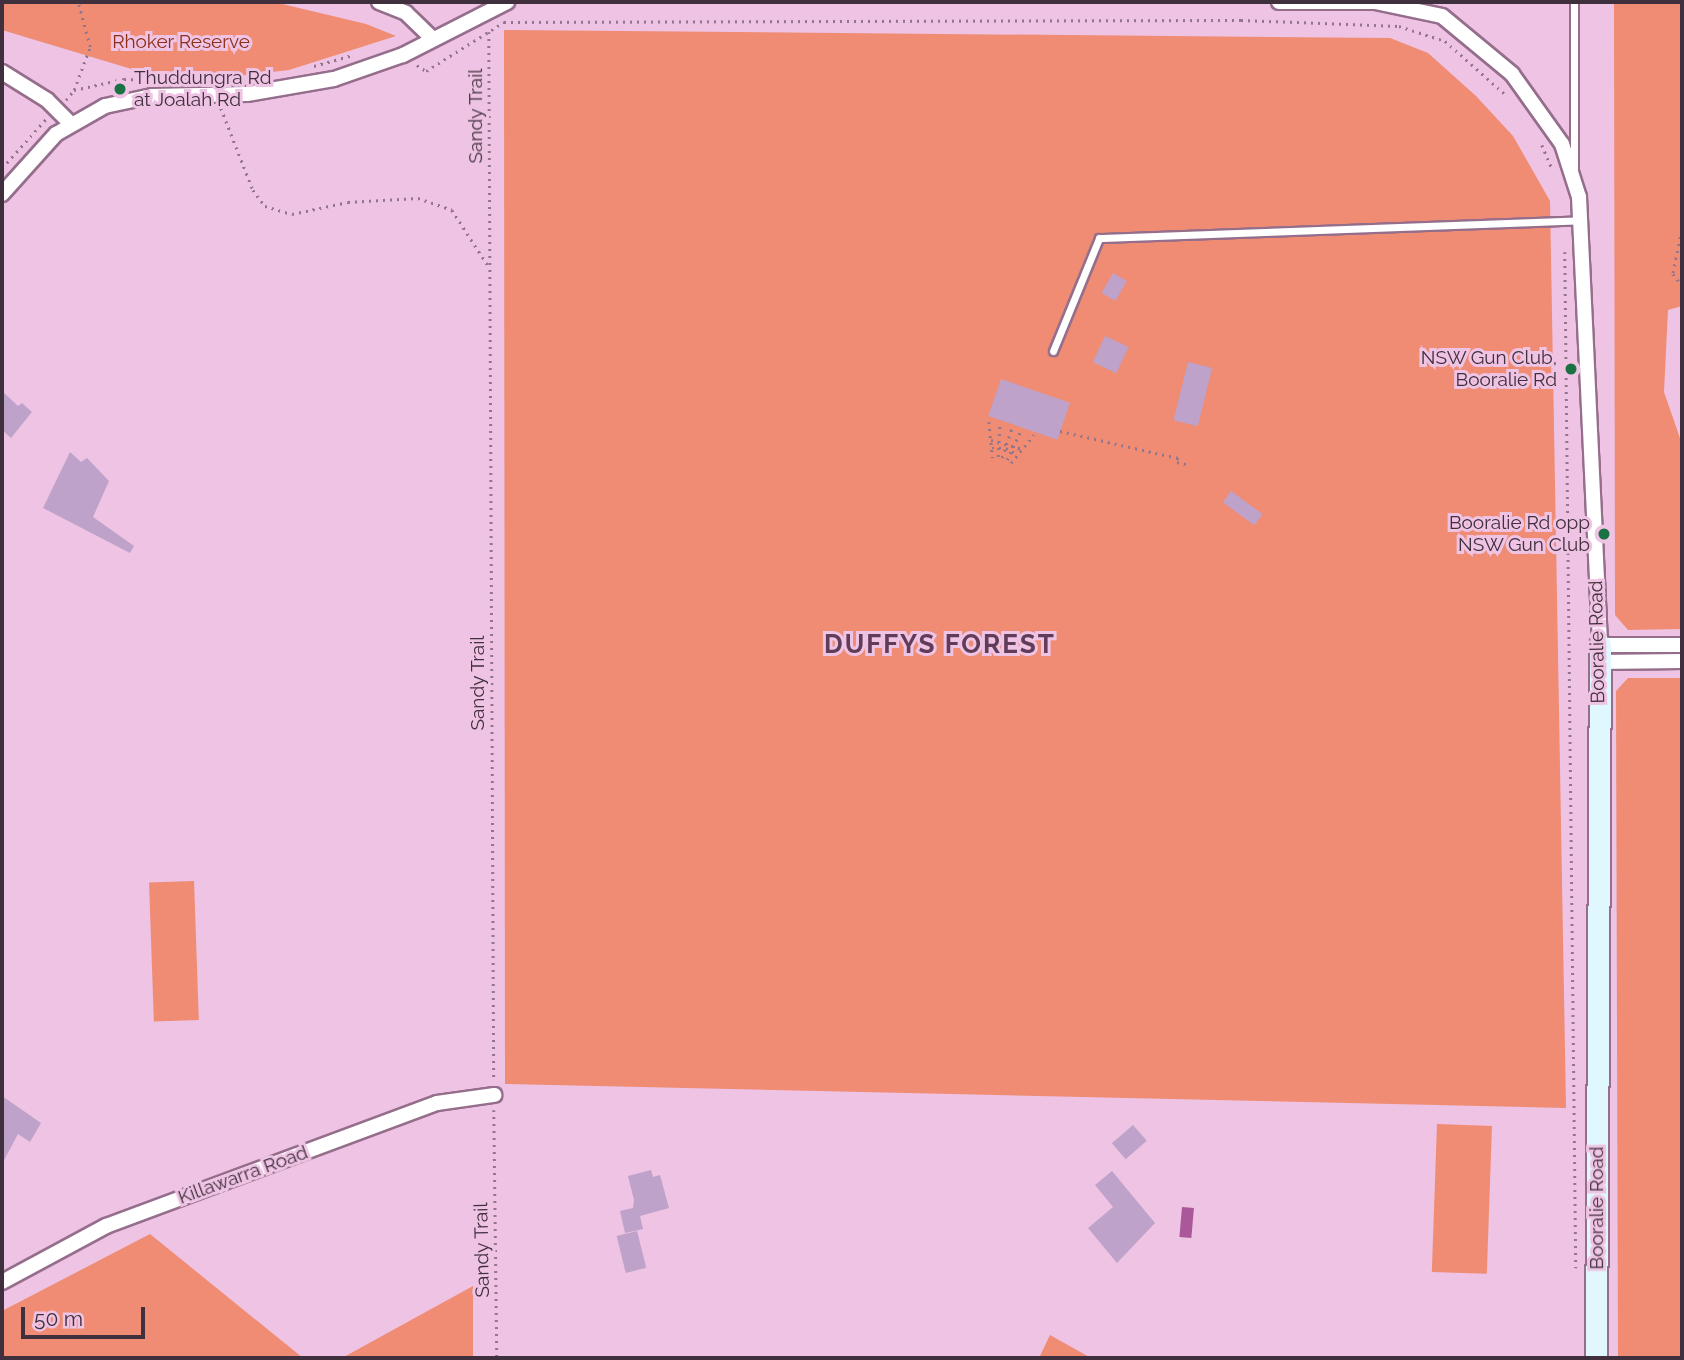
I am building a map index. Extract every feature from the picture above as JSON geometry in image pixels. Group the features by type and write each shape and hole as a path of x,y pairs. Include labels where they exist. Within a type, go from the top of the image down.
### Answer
{"street":[{"path":"379,2 406,13 433,39"},
{"path":"2,194 70,123 130,99 215,96 310,85 403,55 492,7 507,2"},
{"name":"Booralie Road","path":"1279,2 1375,2 1442,16 1512,74 1562,144 1574,175 1572,220 1599,653 1596,1358"},
{"path":"2,72 58,109 70,123"},
{"path":"1599,653 1682,645"},
{"path":"1599,653 1682,661"},
{"name":"Killawarra Road","path":"2,1282 106,1226 437,1103 494,1095"}],"lane":[{"path":"1574,2 1574,175"},
{"path":"1053,351 1098,238 1572,220"}],"path":[{"path":"2,169 29,134 58,109 74,90 90,47 78,2"},
{"name":"Sandy Trail","path":"492,7 489,32 497,1358"},
{"path":"403,55 426,71 504,22 1241,20 1399,26 1445,41 1515,104"},
{"path":"309,67 361,52"},
{"path":"74,90 124,79 161,81"},
{"path":"215,96 253,190 265,206 292,214 348,202 418,198 452,210 490,269"},
{"path":"1538,134 1553,171"},
{"path":"1572,220 1576,1275"},
{"path":"1682,232 1673,274 1682,285"},
{"path":"989,422 992,458"},
{"path":"1000,422 1000,458 1012,427"},
{"path":"1007,460 1021,430"},
{"path":"1060,431 1178,458 1177,462 1190,465"},
{"path":"1012,463 1034,435"},
{"path":"991,440 999,439 1022,449"},
{"path":"992,448 1006,448 1018,455"}],"green space":[{"name":"Rhoker Reserve","path":"2,2 274,2 366,24 396,36 289,70 178,83 2,30"},
{"path":"1614,2 1682,2 1682,306 1668,310 1664,392 1682,444 1682,629 1628,630 1615,615"},
{"path":"504,30 1390,38 1428,53 1476,96 1513,136 1550,201 1566,1108 505,1084"},
{"path":"1628,678 1682,678 1682,1358 1618,1358 1616,691"},
{"path":"194,881 199,1020 154,1021 149,883"},
{"path":"1437,1124 1492,1126 1487,1274 1432,1272"},
{"path":"150,1234 303,1358 2,1358 2,1311"},
{"path":"473,1286 473,1358 342,1358"},
{"path":"1050,1335 1091,1358 1039,1358"}],"shaded area":[{"path":"1182,1207 1194,1208 1191,1238 1179,1237"}],"building":[{"path":"1113,273 1127,281 1115,301 1102,293"},
{"path":"1105,336 1129,347 1116,373 1093,362"},
{"path":"1188,362 1212,368 1198,426 1173,420"},
{"path":"1001,379 1070,403 1057,440 988,416"},
{"path":"2,391 18,406 22,403 32,412 11,438 2,430"},
{"path":"70,452 81,462 87,458 109,481 93,517 134,546 130,553 43,508"},
{"path":"1231,491 1263,514 1254,525 1223,502"},
{"path":"2,1096 41,1123 30,1142 18,1134 2,1164"},
{"path":"1133,1125 1147,1141 1126,1159 1112,1143"},
{"path":"651,1170 653,1177 660,1175 669,1208 640,1216 643,1229 625,1233 620,1211 633,1208 634,1200 628,1176"},
{"path":"1112,1171 1155,1223 1117,1263 1088,1228 1113,1207 1095,1185"},
{"path":"637,1231 646,1268 626,1273 617,1236"}],"place":[{"name":"Thuddungra Rd at Joalah Rd","path":"120,89"},
{"name":"NSW Gun Club, Booralie Rd","path":"1571,369"},
{"name":"Booralie Rd opp NSW Gun Club","path":"1604,534"}],"district":[{"name":"DUFFYS FOREST","path":"940,645"}]}
